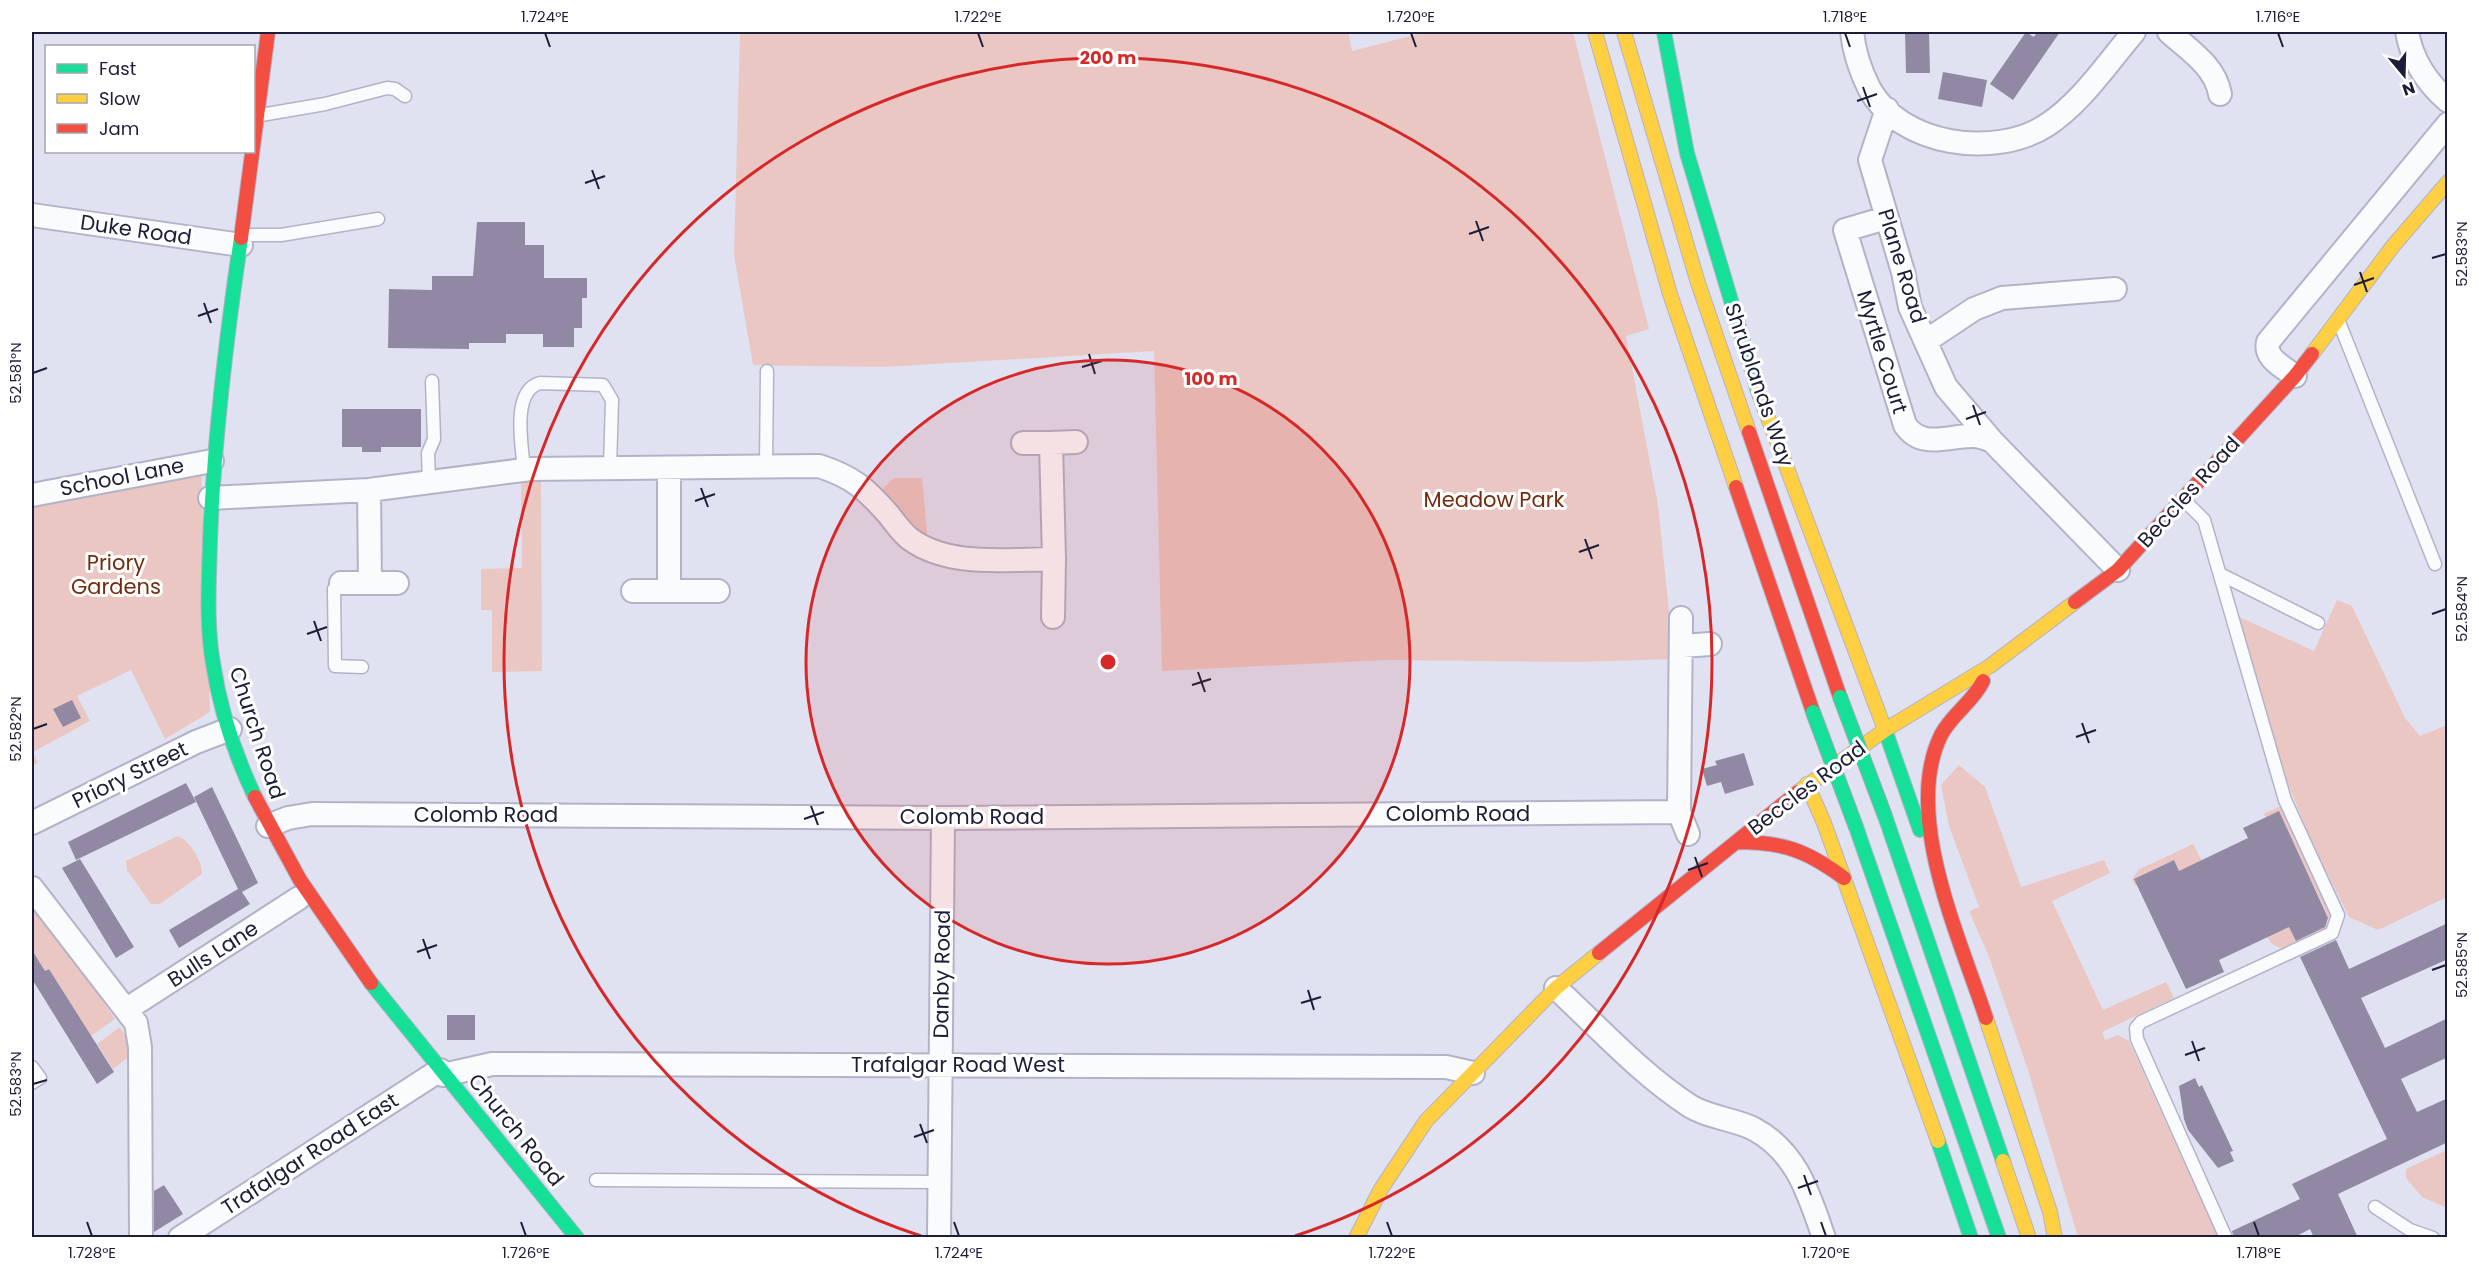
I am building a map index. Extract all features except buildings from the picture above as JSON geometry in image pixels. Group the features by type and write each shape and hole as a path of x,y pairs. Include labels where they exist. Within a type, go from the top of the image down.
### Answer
{"main road":[{"name":"Church Road","path":"255,144 268,32"},
{"path":"1595,32 1670,294 1813,712 1856,827 2000,1238"},
{"path":"1624,32 1698,283 2029,1238"},
{"name":"Shrublands Way","path":"1664,32 1687,153 1754,381 1885,730 1916,824 1931,851"},
{"name":"Church Road","path":"254,153 212,461 210,498 212,655 217,687 247,778 268,826 307,892 568,1235"},
{"name":"Beccles Road","path":"1356,1238 1381,1189 1426,1121 1556,988 1807,784 1885,730 1989,666 2118,570 2295,376 2393,246 2448,182"},
{"path":"1989,666 1979,691 1950,720 1934,749 1929,776 1928,820 1931,851 2050,1212 2055,1238"},
{"path":"1807,784 1917,1077 1971,1238"},
{"path":"1736,842 1772,841 1794,846 1816,856 1844,878"}],"street":[{"path":"1852,32 1854,52 1870,89 1887,109 1908,126 1954,143 1980,144 2030,135 2048,124 2069,107 2134,32"},
{"path":"2169,32 2206,64 2218,80 2220,94"},
{"path":"2407,32 2409,46 2420,68 2429,83 2448,101"},
{"name":"Plane Road","path":"1887,109 1870,160 1910,307 1946,387 1992,441 2118,570"},
{"path":"2295,376 2268,355 2266,349 2268,342 2448,124"},
{"name":"Duke Road","path":"32,215 242,240"},
{"name":"Myrtle Court","path":"1886,218 1845,230 1905,425 1912,435 1925,440 1976,436 1992,441"},
{"path":"1926,341 1974,309 2002,298 2115,289"},
{"path":"1023,443 1076,442"},
{"path":"1051,443 1053,617"},
{"name":"School Lane","path":"32,495 212,461"},
{"path":"210,498 369,490 524,469 819,466 844,474 865,487 909,538 932,551 955,558 1054,560"},
{"path":"669,468 669,591"},
{"path":"369,490 370,583"},
{"path":"341,583 397,584"},
{"path":"633,591 718,591"},
{"path":"1681,618 1678,812 1688,834"},
{"path":"1682,645 1710,644"},
{"name":"Priory Street","path":"32,823 196,742 230,729"},
{"name":"Colomb Road","path":"268,826 288,818 312,814 943,818 1678,812"},
{"name":"Danby Road","path":"939,1238 943,818"},
{"path":"32,888 136,1023 140,1047 141,1238"},
{"name":"Bulls Lane","path":"127,1009 299,898"},
{"path":"1556,988 1659,1082 1692,1107 1755,1130 1789,1156 1805,1185 1824,1238"},
{"name":"Trafalgar Road West","path":"442,1072 492,1064 1446,1067 1473,1072"},
{"name":"Trafalgar Road East","path":"180,1238 442,1072"}],"lane":[{"path":"259,115 325,104 387,88 395,89 405,96"},
{"path":"242,240 378,219"},
{"path":"2338,318 2434,564"},
{"path":"766,466 767,371"},
{"path":"429,481 428,453 434,439 432,381"},
{"path":"524,469 520,424 525,393 530,386 540,383 603,385 608,390 612,400 610,468"},
{"path":"2183,498 2204,520 2285,800 2338,915 2332,933 2141,1022 2136,1028 2137,1039 2226,1238"},
{"path":"2220,574 2318,623"},
{"path":"341,583 334,589 335,666 362,667"},
{"path":"32,1067 35,1081"},
{"path":"596,1180 940,1182"},
{"path":"2375,1207 2410,1230 2433,1238"}],"green space":[{"name":"Meadow Park","path":"740,32 1348,32 1352,51 1426,32 1573,32 1649,329 1626,336 1658,505 1674,659 1578,662 1386,660 1162,671 1154,351 883,367 753,365 734,255"},
{"name":"Priory Gardens","path":"201,466 210,712 165,739 131,670 77,696 90,721 33,752 38,763 32,766 32,494"},
{"path":"894,478 922,478 928,542 878,493"},
{"path":"521,481 541,481 542,671 492,672 492,610 481,610 481,569 522,568"},
{"path":"2337,600 2352,606 2405,718 2420,736 2447,725 2447,897 2378,930 2349,917 2312,842 2288,784 2239,617 2314,651"},
{"path":"1959,765 1985,787 2021,887 2104,860 2110,873 2052,901 2103,1010 2166,982 2174,998 2102,1032 2105,1040 2118,1035 2129,1041 2218,1237 2078,1237 2027,1067 1989,957 1969,911 1979,907 1949,826 1941,785"},
{"path":"2281,806 2332,913 2330,921 2279,812 2266,817 2263,814"},
{"path":"178,836 195,852 202,874 160,904 151,904 127,870 126,861"},
{"path":"2193,844 2202,861 2179,871 2173,860 2135,879 2137,885 2135,886 2132,880 2138,870"},
{"path":"39,910 115,1019 91,1036 49,969 45,971 32,950 32,914"},
{"path":"2330,921 2328,929 2296,946 2280,948 2267,937 2289,927 2295,938"},
{"path":"120,1027 128,1040 131,1055 113,1069 97,1044"},
{"path":"2447,1150 2447,1208 2422,1197 2406,1178 2406,1169"}],"traffic: fast":[{"path":"1664,32 1687,153 1758,391"},
{"path":"241,238 218,427 210,541 209,618 213,663 224,715 255,797"},
{"path":"1840,697 1885,816"},
{"path":"1813,712 1856,827"},
{"path":"1885,730 1920,830"},
{"path":"1885,816 2003,1161"},
{"path":"1856,827 1999,1238"},
{"path":"371,983 577,1238"},
{"path":"1938,1141 1971,1238"}],"traffic: slow":[{"path":"1595,32 1670,294 1736,487"},
{"path":"1624,32 1698,283 1749,432"},
{"path":"2312,354 2393,246 2448,182"},
{"path":"1758,391 1885,730"},
{"path":"1798,792 1885,730 1990,666 2075,602"},
{"path":"1807,784 1824,823 1938,1141"},
{"path":"1356,1238 1381,1189 1426,1121 1556,988 1599,953"},
{"path":"1986,1018 2050,1212 2055,1238"},
{"path":"2003,1161 2029,1238"}],"traffic: jam":[{"path":"255,131 268,32"},
{"path":"241,238 252,153"},
{"path":"2075,602 2118,570 2295,376 2312,354"},
{"path":"1749,432 1840,697"},
{"path":"1736,487 1813,712"},
{"path":"1983,681 1941,735 1931,767 1928,802 1931,839 1939,876 1986,1018"},
{"path":"1599,953 1798,792"},
{"path":"255,797 300,880 371,983"},
{"path":"1736,842 1781,846 1806,854 1844,878"}]}
